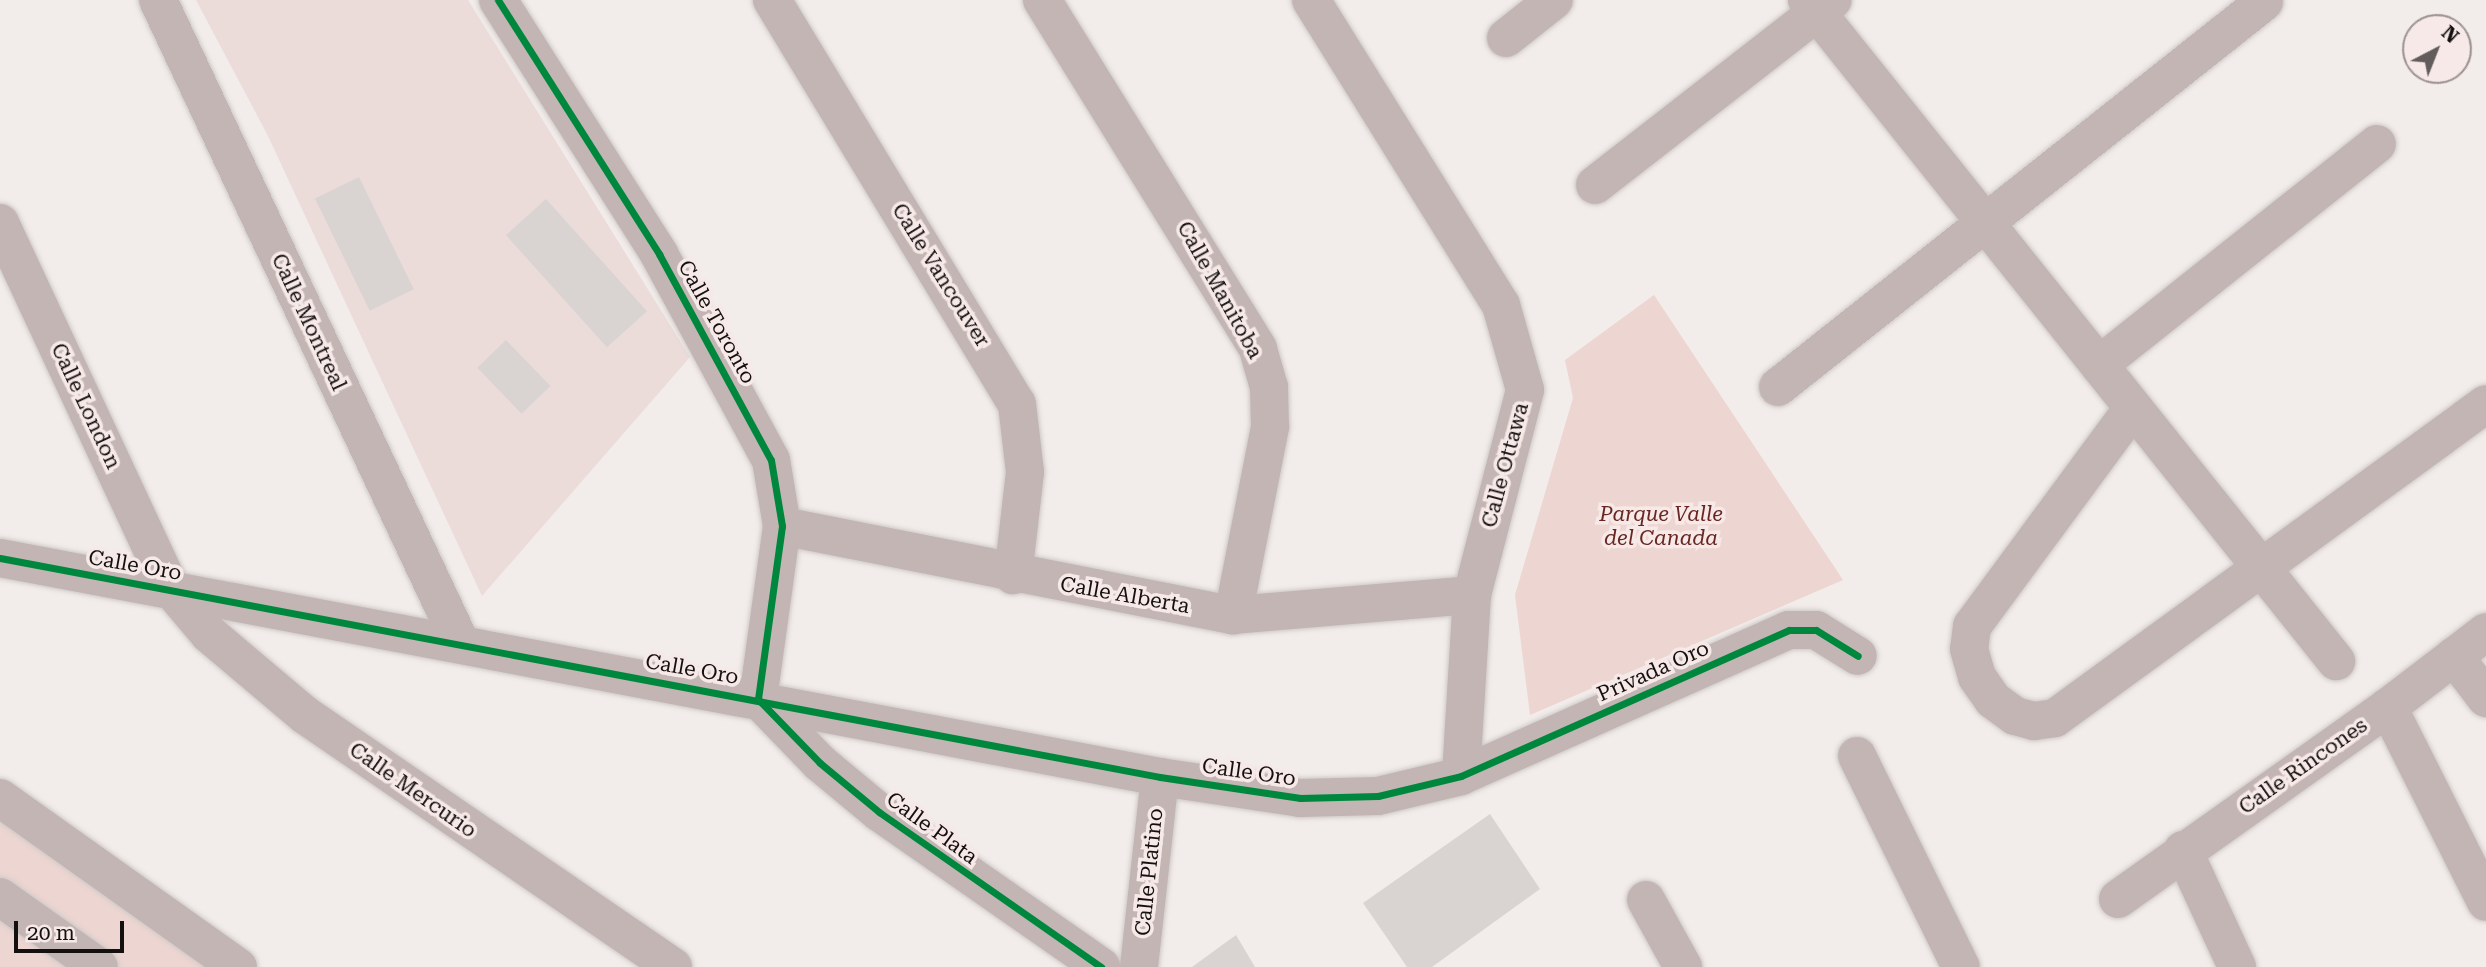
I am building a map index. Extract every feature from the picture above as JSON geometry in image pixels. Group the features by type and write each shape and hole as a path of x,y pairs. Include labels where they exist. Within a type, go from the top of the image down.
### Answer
{"street":[{"name":"Calle Montreal","path":"158,0 461,644"},
{"name":"Calle Toronto","path":"498,0 659,254 711,344 771,460 782,526 758,699"},
{"name":"Calle Vancouver","path":"772,0 1017,404 1026,472 1013,575"},
{"name":"Calle Manitoba","path":"1042,0 1258,349 1269,387 1270,427 1233,615"},
{"name":"Calle Ottawa","path":"1311,0 1484,275 1513,338 1525,390 1472,595 1461,776"},
{"path":"1506,38 1553,0"},
{"path":"1778,387 2264,2"},
{"path":"1595,185 1819,4 1985,223 2336,661"},
{"path":"2099,365 2377,144"},
{"name":"Calle London","path":"0,223 171,589"},
{"path":"2133,408 1972,626 1969,649 1977,677 1993,700 2015,716 2034,722 2054,718 2486,404"},
{"name":"Calle Alberta","path":"782,526 1013,575 1233,615 1472,595"},
{"name":"Calle Oro","path":"0,558 1160,777 1312,798 1378,796 1461,776"},
{"name":"Calle Mercurio","path":"171,589 238,662 305,715 673,967"},
{"name":"Privada Oro","path":"1461,776 1789,630 1816,630 1858,656"},
{"name":"Calle Rincones","path":"2118,899 2183,850 2388,708 2486,632"},
{"path":"2454,656 2486,698"},
{"name":"Calle Plata","path":"758,699 820,763 879,812 1101,967"},
{"path":"2388,708 2486,902"},
{"path":"1857,756 1961,967"},
{"name":"Calle Platino","path":"1139,967 1160,777"},
{"path":"0,798 238,967"},
{"path":"2183,850 2237,967"},
{"path":"0,897 99,967"},
{"path":"1646,900 1683,967"}],"shaded area":[{"path":"196,0 468,0 690,357 482,596 268,136"}],"green space":[{"name":"Parque Valle del Canada","path":"1654,295 1843,580 1530,715 1515,595 1573,398 1565,360"},
{"path":"0,818 208,967 0,967"}],"building":[{"path":"359,177 414,289 370,311 315,198"},
{"path":"546,199 647,311 607,347 506,235"},
{"path":"506,340 550,386 522,414 477,368"},
{"path":"1490,814 1540,889 1432,967 1407,967 1363,903"},
{"path":"1236,935 1255,967 1192,967"}],"cycle path":[{"path":"498,0 659,254 771,460 782,526 758,699 820,763 879,812 1101,967"},
{"path":"0,558 1160,777 1300,798 1378,796 1461,776 1789,630 1816,630 1858,656"}]}
